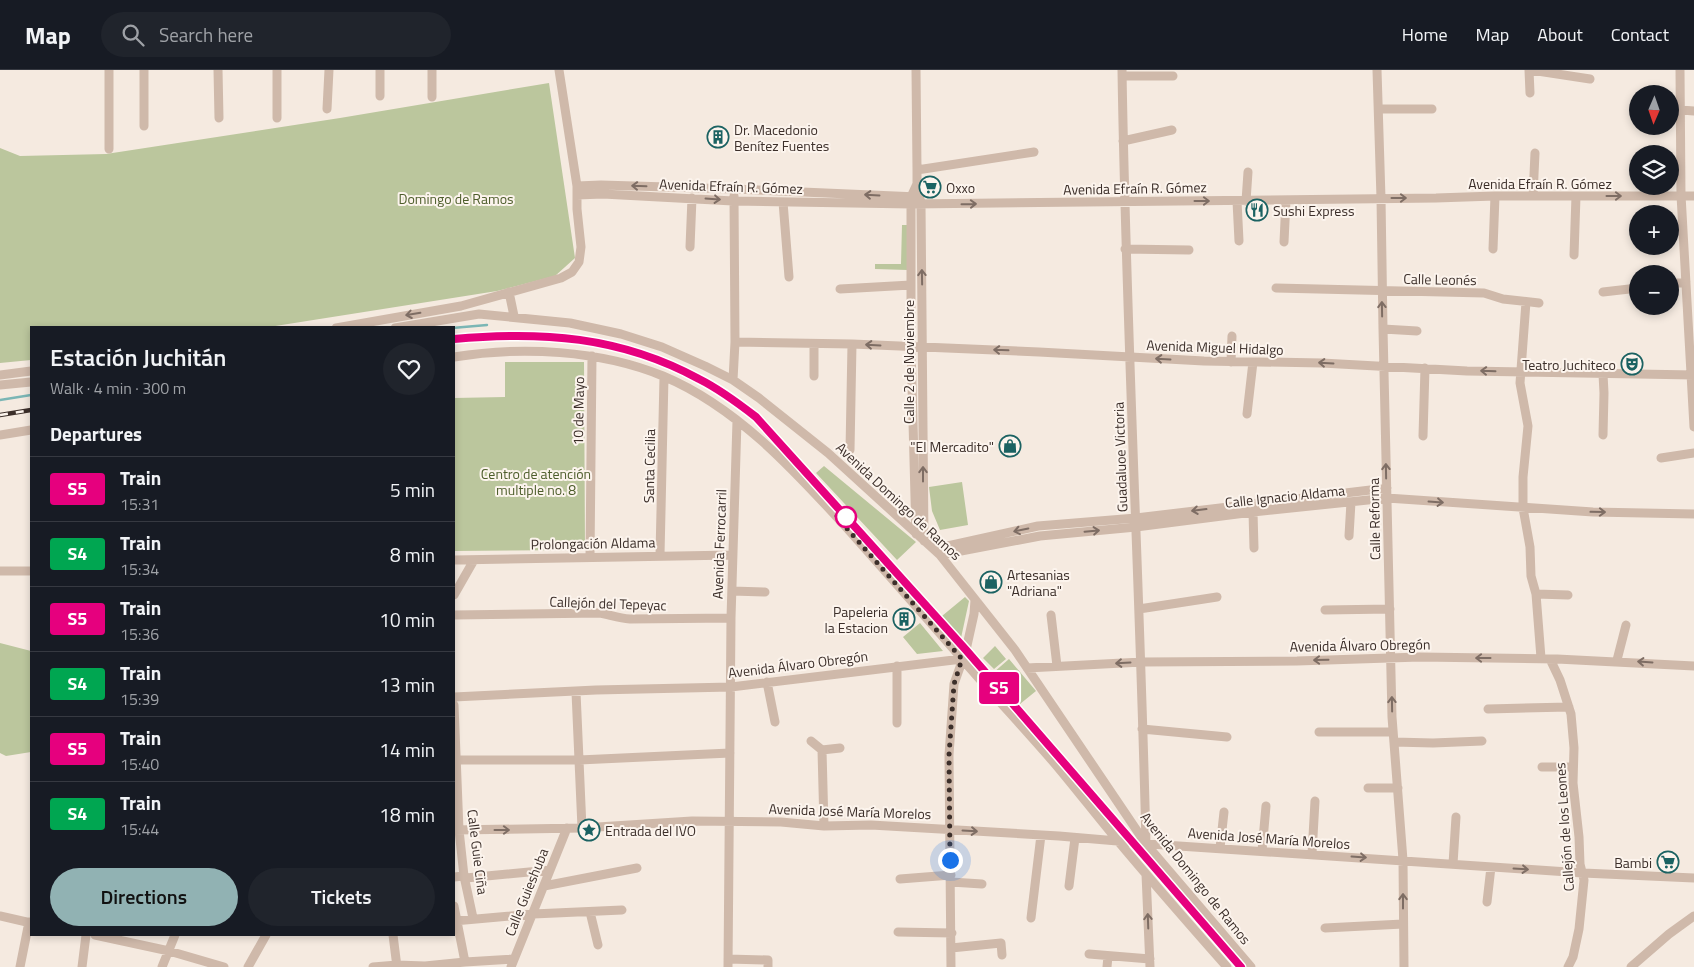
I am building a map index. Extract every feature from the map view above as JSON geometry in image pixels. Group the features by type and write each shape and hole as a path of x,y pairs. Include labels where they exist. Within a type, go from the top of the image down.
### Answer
{"street":[{"path":"108,149 109,70"},
{"path":"144,70 144,126"},
{"path":"218,70 219,118"},
{"path":"277,70 277,118"},
{"path":"327,109 329,70"},
{"path":"380,70 380,96"},
{"path":"432,70 432,97"},
{"path":"347,326 461,306 561,278 572,272 580,262 581,247 577,190 559,70"},
{"name":"Calle 2 de Noviembre","path":"916,70 917,184 911,285 911,347 919,510 924,541"},
{"name":"Calle Reforma","path":"1377,70 1390,610 1394,742 1403,860 1404,967"},
{"path":"1530,93 1530,70 1590,79"},
{"path":"1680,70 1681,195 1693,375 1694,427"},
{"path":"1122,73 1173,76"},
{"name":"Guadaluoe Victoria","path":"1122,73 1125,249 1131,358 1142,662 1146,844"},
{"path":"1379,109 1432,109"},
{"path":"1681,110 1694,111"},
{"path":"1123,141 1172,130"},
{"path":"917,170 1034,152"},
{"path":"1533,196 1535,153"},
{"path":"1239,241 1242,201 1248,172"},
{"name":"Avenida Efraín R. Gómez","path":"577,190 601,185 734,189 916,201"},
{"path":"732,380 735,342 734,189"},
{"name":"Avenida Efraín R. Gómez","path":"577,190 603,194 783,202 1124,202 1495,196 1694,196"},
{"path":"1493,249 1495,196"},
{"path":"1574,255 1576,196"},
{"path":"690,248 692,198"},
{"path":"1284,242 1286,200"},
{"name":"Calle 2 de Noviembre","path":"916,201 921,348 919,510 916,534"},
{"path":"783,202 789,277"},
{"path":"1125,249 1189,250"},
{"path":"1679,283 1686,282"},
{"path":"840,289 911,285"},
{"name":"Calle Leonés","path":"1276,288 1484,293 1503,299 1539,303"},
{"path":"1604,292 1629,289"},
{"path":"509,292 514,316"},
{"path":"1526,302 1520,372 1520,383 1528,426 1523,477 1523,508 1530,547 1531,576 1536,594 1545,658"},
{"path":"461,306 463,316"},
{"name":"Avenida Domingo de Ramos","path":"406,326 479,314 570,323 621,334 662,347 732,380 759,398 828,453 937,552 1027,668 1146,844 1251,967"},
{"path":"1383,330 1417,331"},
{"path":"1231,362 1232,336"},
{"name":"Avenida Miguel Hidalgo","path":"735,342 852,344 1131,358 1322,363 1520,372 1693,375"},
{"path":"814,344 814,376"},
{"path":"850,450 852,344"},
{"path":"455,357 479,353 526,351 592,356 627,364 664,377 700,395 737,421 789,466 815,493 1056,765 1118,842 1227,967"},
{"name":"10 de Mayo","path":"590,557 592,356"},
{"path":"1247,414 1253,362"},
{"path":"1423,436 1425,368"},
{"path":"0,375 30,371"},
{"path":"1603,374 1604,435"},
{"name":"Santa Cecilia","path":"660,556 664,377"},
{"path":"0,385 30,382"},
{"name":"Avenida Ferrocarril","path":"728,963 731,618 737,421"},
{"path":"0,435 30,430"},
{"path":"1661,458 1694,453"},
{"name":"Calle Ignacio Aldama","path":"1259,509 1387,488"},
{"name":"Calle Ignacio Aldama","path":"937,552 1136,522 1387,498 1593,512 1694,514"},
{"path":"1349,536 1350,502"},
{"path":"1254,548 1259,509"},
{"path":"901,520 919,510"},
{"name":"Calle Ignacio Aldama","path":"937,552 1038,526 1136,522"},
{"path":"1038,526 1040,536"},
{"name":"Prolongación Aldama","path":"455,560 733,555"},
{"path":"455,593 474,560"},
{"path":"0,571 30,571"},
{"path":"732,591 765,592"},
{"path":"1536,594 1568,595"},
{"path":"1139,609 1217,597"},
{"path":"952,967 949,755 954,684 968,639 975,600"},
{"path":"1325,610 1390,610"},
{"name":"Callejón del Tepeyac","path":"455,615 608,614 616,618 630,619 731,618"},
{"path":"1050,615 1057,666"},
{"path":"1617,660 1626,625"},
{"name":"Avenida Álvaro Obregón","path":"1027,668 1142,662 1392,658 1545,658 1617,660 1694,666"},
{"name":"Callejón de los Leones","path":"1545,658 1560,680 1570,707 1574,748 1572,783 1579,837 1580,864 1584,880 1579,929 1568,967"},
{"name":"Avenida Álvaro Obregón","path":"455,697 731,687 962,659"},
{"path":"897,666 897,723"},
{"path":"767,682 775,722"},
{"path":"576,692 582,828"},
{"path":"1488,709 1570,707"},
{"path":"1142,729 1227,738"},
{"path":"1319,732 1394,732"},
{"path":"811,740 822,750 824,826"},
{"path":"1394,742 1482,741"},
{"path":"822,750 840,748"},
{"path":"455,760 579,760 730,753"},
{"name":"Calle Guie Ciña","path":"455,760 456,830 473,918"},
{"path":"1542,767 1572,767"},
{"path":"1368,788 1398,788"},
{"path":"1312,854 1315,801"},
{"path":"1262,851 1266,806"},
{"path":"1220,848 1224,812"},
{"path":"1453,864 1456,817"},
{"name":"Avenida José María Morelos","path":"456,830 582,828 692,821 780,822 824,826 871,825 1583,873 1694,878"},
{"name":"Calle Guieshuba","path":"513,963 567,828"},
{"path":"1031,918 1041,835"},
{"path":"1069,886 1075,838"},
{"path":"1487,902 1491,867"},
{"path":"544,886 637,868"},
{"path":"455,877 550,870"},
{"path":"1089,954 1150,963 1146,874"},
{"path":"900,879 951,879 982,884"},
{"path":"465,962 456,921 533,914 622,910"},
{"path":"590,912 598,945"},
{"path":"0,916 30,923 20,967"},
{"path":"1631,967 1669,934 1694,916"},
{"path":"1325,928 1404,924"},
{"path":"898,932 952,933"},
{"path":"82,967 86,936"},
{"path":"103,936 168,951 224,967"},
{"path":"162,967 175,936"},
{"path":"248,967 265,936"},
{"path":"393,936 397,966"},
{"path":"952,948 1001,943 1002,955"},
{"path":"1107,967 1108,956"},
{"path":"728,963 768,960 768,967"},
{"path":"373,967 425,966 465,962 513,963"}],"green space":[{"name":"Domingo de Ramos","path":"549,83 575,258 555,276 497,291 275,326 30,326 30,360 0,363 0,148 20,156 106,154"},
{"path":"902,225 907,225 907,270 875,269 875,264 901,264"},
{"name":"Centro de atención multiple no. 8","path":"505,362 584,362 585,550 455,551 455,398 505,397"},
{"path":"824,466 916,542 897,560 816,473"},
{"path":"962,482 968,525 940,530 932,511 929,487"},
{"path":"965,597 969,601 961,638 942,616"},
{"path":"920,623 943,651 917,654 903,637"},
{"path":"0,643 30,651 30,752 6,756 0,753"},
{"path":"995,646 1006,659 994,669 983,658"},
{"path":"1009,659 1036,691 1020,704 993,673"}],"waterway":[{"path":"455,328 487,325"},
{"path":"0,400 30,395"}],"railway":[{"path":"455,339 518,336 549,337 580,340 610,346 670,365 699,379 756,417 966,650 1241,967"},
{"path":"0,415 30,410"}],"train":[{"name":"S5","path":"455,339 494,335 542,336 591,341 626,348 665,362 699,379 756,417 966,650 1241,967"}],"place":[{"name":"Dr. Macedonio Benítez Fuentes","path":"718,137"},
{"name":"Oxxo","path":"930,187"},
{"name":"Sushi Express","path":"1257,210"},
{"name":"Teatro Juchiteco","path":"1632,364"},
{"name":"\"El Mercadito\"","path":"1010,446"},
{"name":"Artesanias \"Adriana\"","path":"991,582"},
{"name":"Papeleria la Estacion","path":"904,619"},
{"name":"Entrada del IVO","path":"589,830"},
{"name":"Bambi","path":"1668,862"}],"route":[{"path":"846,517 836,516 962,659 954,684 949,755 950,860"}]}
